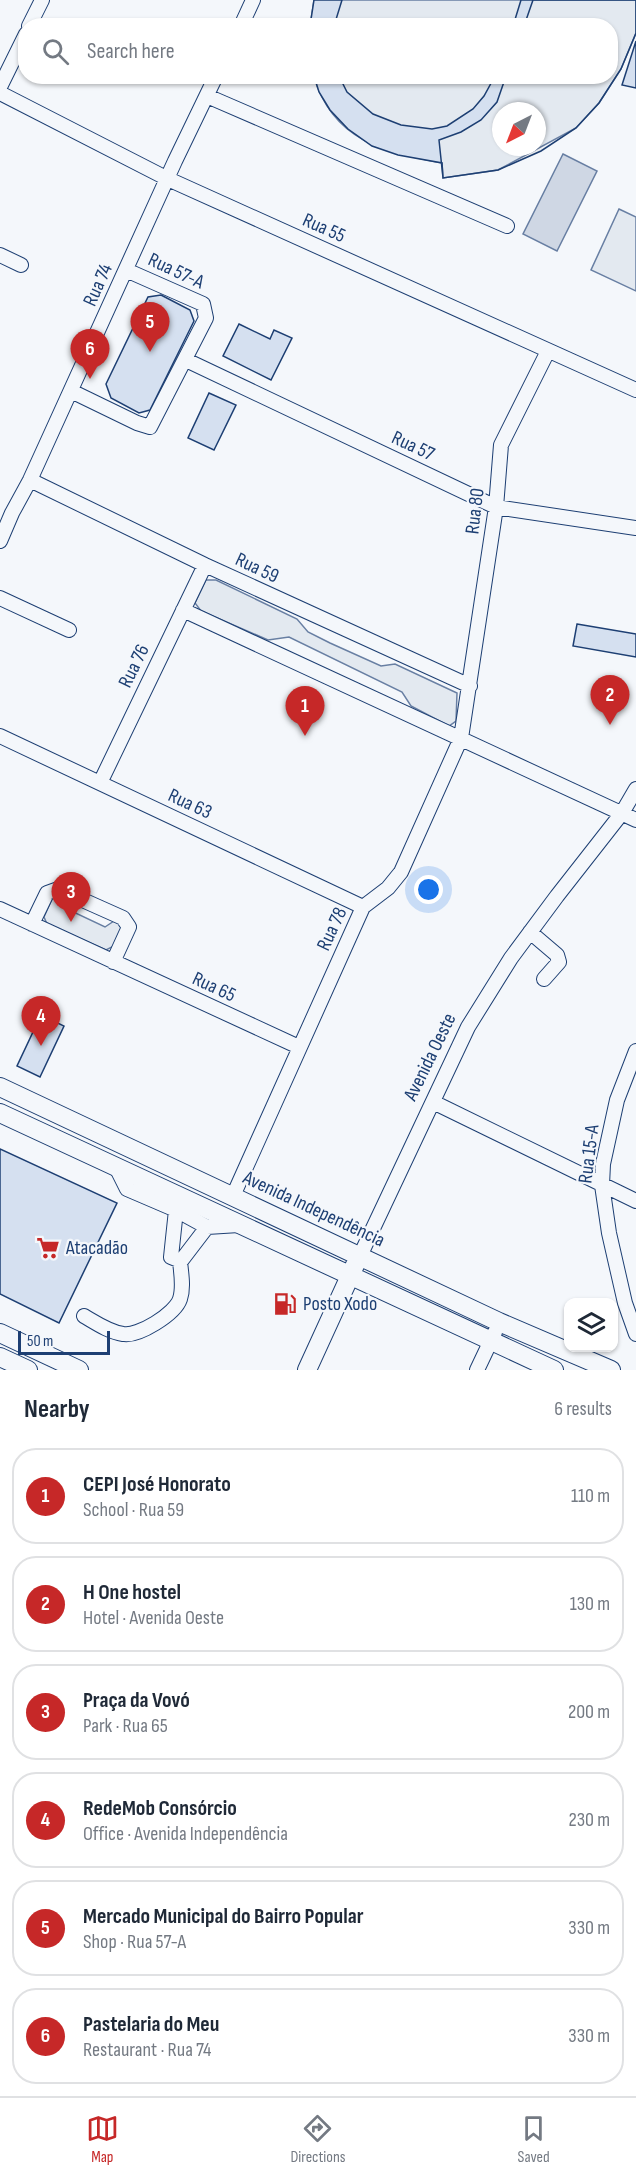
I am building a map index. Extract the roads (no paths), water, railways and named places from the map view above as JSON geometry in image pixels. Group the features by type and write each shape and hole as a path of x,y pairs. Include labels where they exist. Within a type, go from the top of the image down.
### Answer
{"main road":[{"name":"Avenida Independência","path":"0,1087 500,1322 611,1370"},
{"path":"0,1113 554,1370"},
{"name":"Avenida Oeste","path":"308,1370 360,1256"},
{"path":"0,1333 79,1370"},
{"path":"0,1357 28,1370"}],"street":[{"path":"33,18 42,0"},
{"path":"245,18 253,0"},
{"path":"0,87 18,50"},
{"name":"Rua 74","path":"0,541 6,511 30,480 212,84"},
{"name":"Rua 55","path":"0,93 168,179 636,390"},
{"path":"207,96 507,226"},
{"path":"0,255 21,265"},
{"name":"Rua 57-A","path":"71,391 150,427 206,318 203,303 126,270"},
{"name":"Rua 80","path":"470,686 496,507 501,445 548,351"},
{"name":"Rua 57","path":"186,360 496,507 636,528"},
{"name":"Rua 59","path":"30,480 205,565 470,686"},
{"name":"Rua 76","path":"100,783 205,565"},
{"path":"0,598 69,630"},
{"path":"183,610 636,820"},
{"name":"Rua 78","path":"233,1196 363,907 388,888 401,872 461,738 470,686"},
{"name":"Rua 63","path":"0,736 363,907"},
{"name":"Avenida Oeste","path":"360,1256 468,1027 511,958 622,813 636,789"},
{"path":"32,924 47,893 58,889 123,918 129,927 114,962"},
{"name":"Rua 65","path":"0,909 299,1047"},
{"path":"531,932 557,955 558,962 544,979"},
{"name":"Rua 15-A","path":"636,1051 617,1100 603,1164 602,1185 614,1256 625,1303 636,1334"},
{"path":"433,1102 636,1201"},
{"path":"116,1167 127,1189 176,1210 207,1227 240,1225"},
{"path":"176,1210 171,1257 180,1261"},
{"path":"84,1316 125,1335 141,1330 164,1318 176,1308 180,1299 180,1261 207,1227"},
{"path":"477,1370 500,1322"}],"place":[{"name":"Mercado Municipal do Bairro Popular","path":"150,352"},
{"name":"Pastelaria do Meu","path":"90,379"},
{"name":"H One hostel","path":"610,725"},
{"name":"CEPI José Honorato","path":"305,736"},
{"name":"Praça da Vovó","path":"71,922"},
{"name":"RedeMob Consórcio","path":"41,1046"},
{"name":"Atacadão","path":"48,1248"},
{"name":"Posto Xodo","path":"285,1304"}]}
